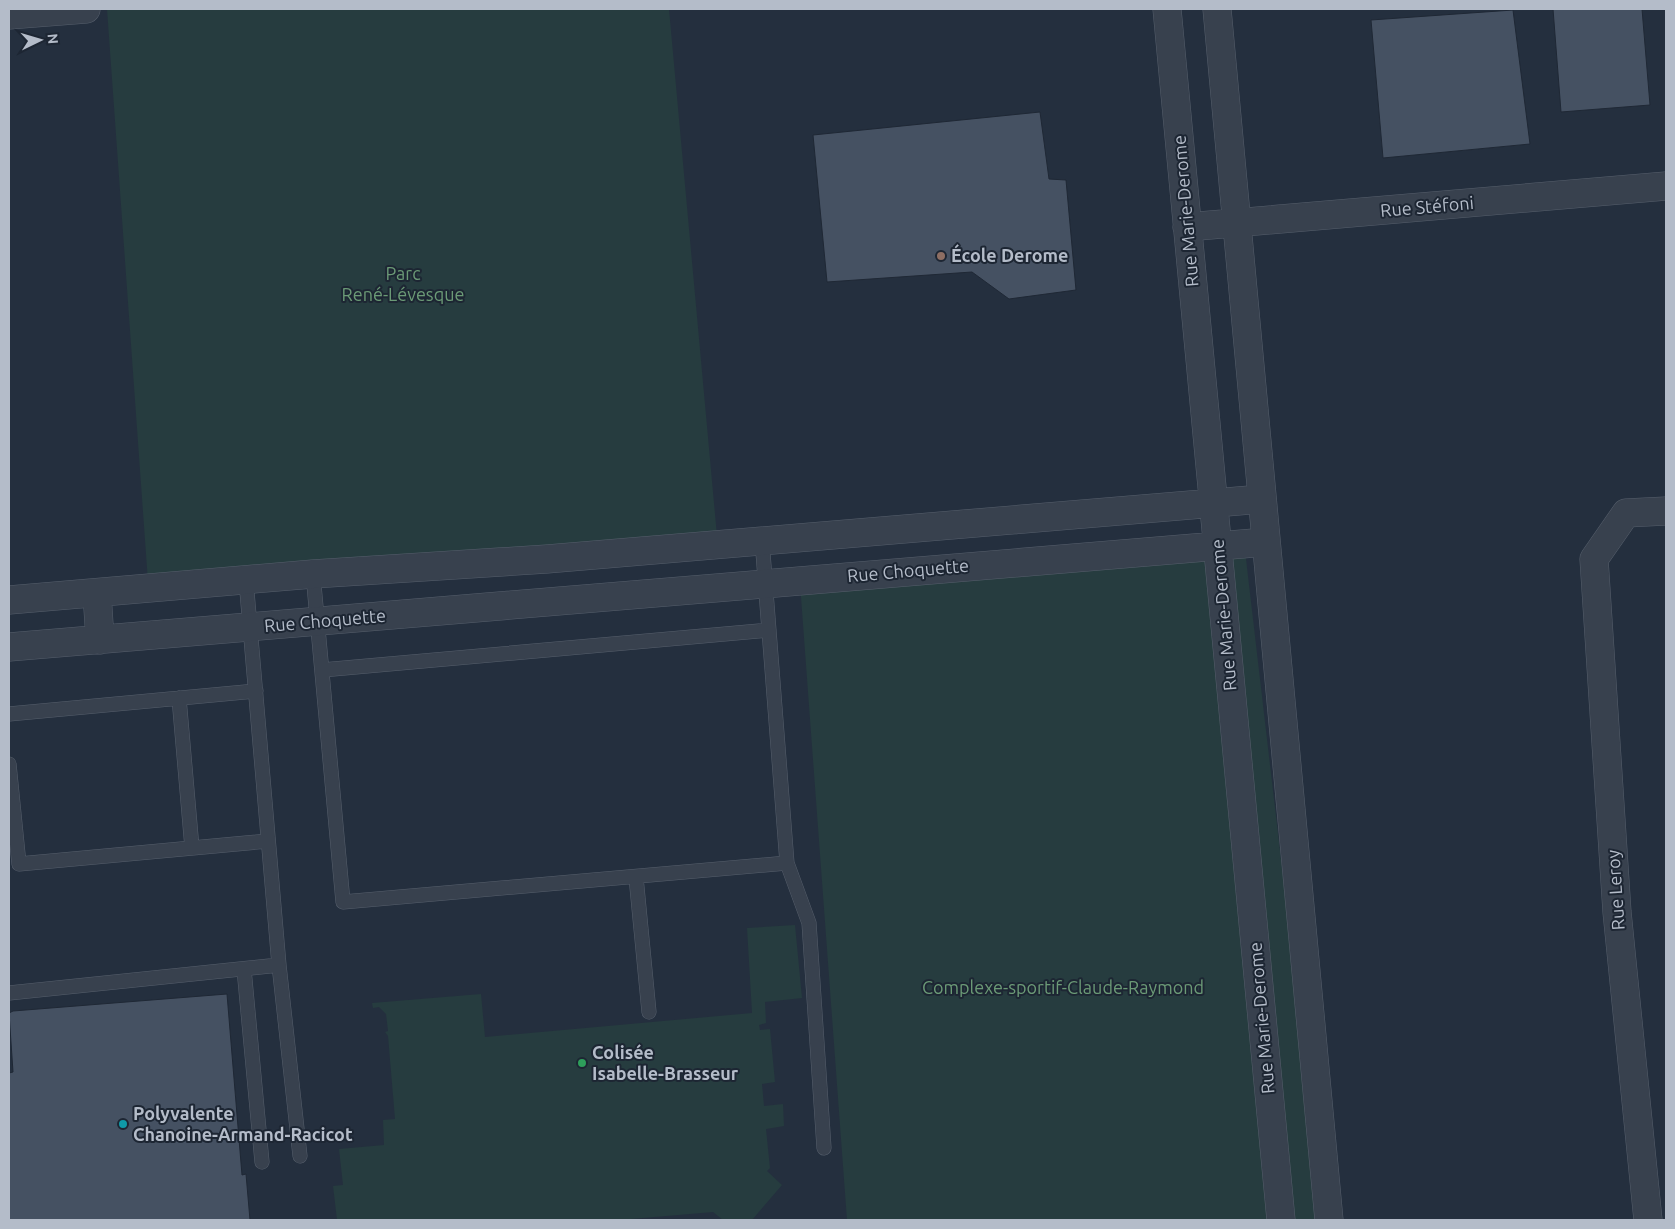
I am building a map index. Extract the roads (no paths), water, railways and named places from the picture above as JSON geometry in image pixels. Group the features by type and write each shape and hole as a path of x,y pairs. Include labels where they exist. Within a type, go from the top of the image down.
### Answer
{"street":[{"path":"9,15 86,9"},
{"name":"Rue Marie-Derome","path":"1167,9 1281,1220"},
{"path":"1217,9 1329,1220"},
{"name":"Rue Stéfoni","path":"1187,227 1666,186"},
{"path":"9,600 313,574 548,559 1262,499"},
{"name":"Rue Leroy","path":"1648,1220 1617,912 1594,559 1626,514 1666,510"},
{"name":"Rue Choquette","path":"9,647 1266,542"},
{"path":"548,559 550,602"},
{"path":"97,593 100,640"}],"lane":[{"path":"762,540 787,863 810,923 824,1148"},
{"path":"313,574 343,902 787,863"},
{"path":"246,580 279,965 300,1156"},
{"path":"322,670 769,630"},
{"path":"9,714 256,691"},
{"path":"179,698 192,848"},
{"path":"9,764 19,864 268,841"},
{"path":"636,877 649,1012"},
{"path":"9,993 279,965"},
{"path":"244,969 262,1162"}],"place":[{"name":"École Derome","path":"941,256"},
{"name":"Colisée Isabelle-Brasseur","path":"582,1063"},
{"name":"Polyvalente Chanoine-Armand-Racicot","path":"123,1124"}],"park label":[{"name":"Parc René-Lévesque","path":"403,284"},
{"name":"Complexe-sportif-Claude-Raymond","path":"1063,988"}]}
